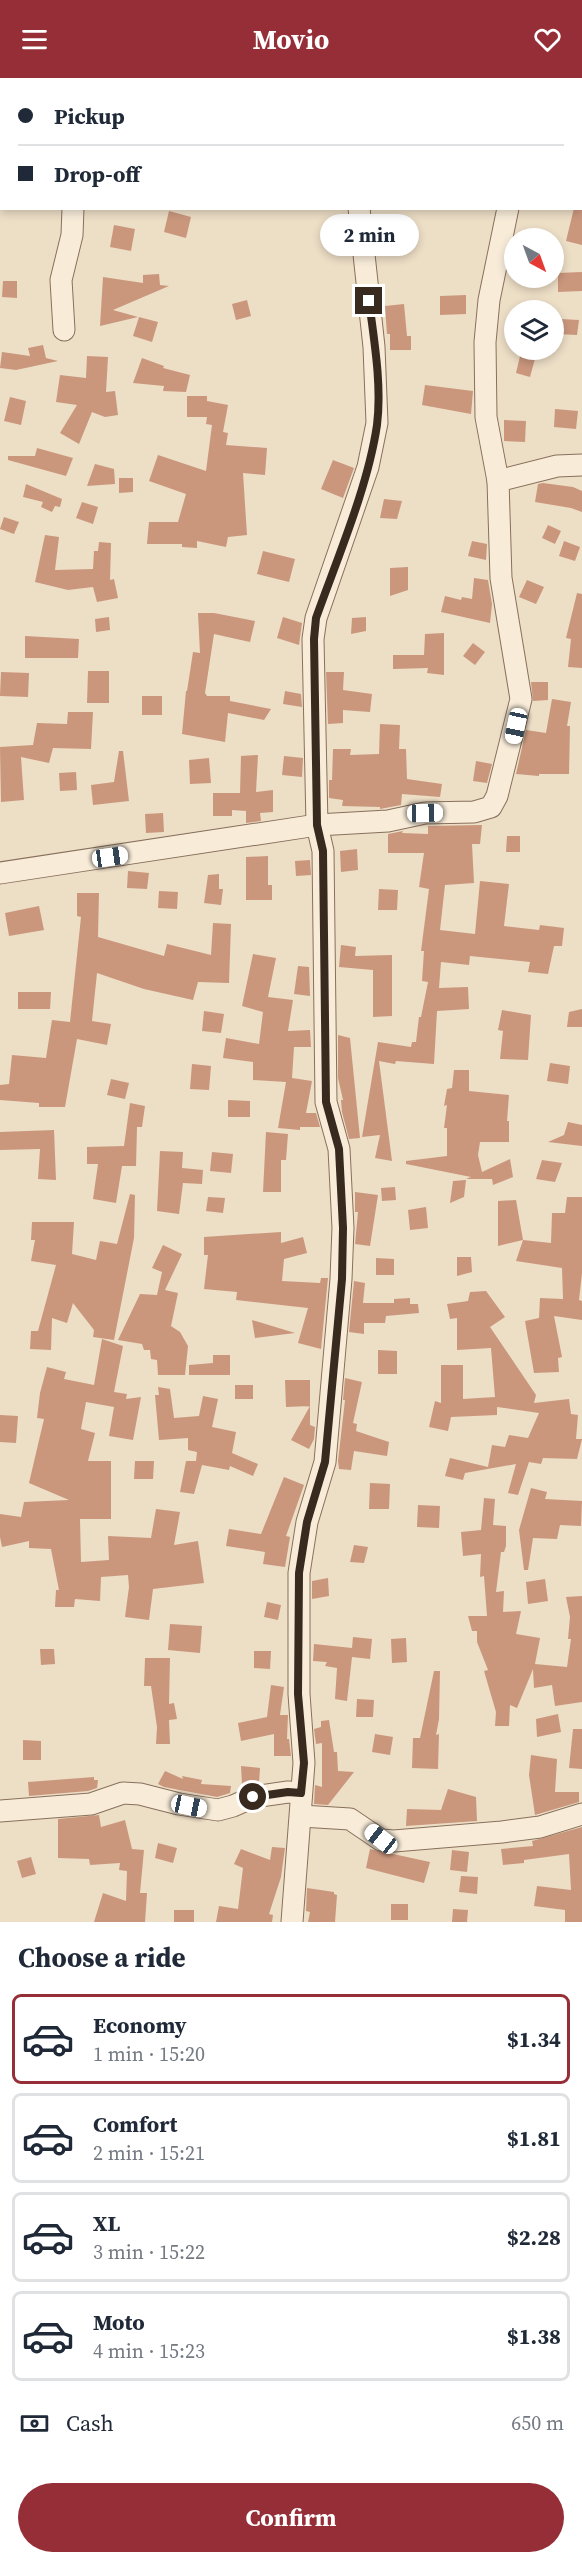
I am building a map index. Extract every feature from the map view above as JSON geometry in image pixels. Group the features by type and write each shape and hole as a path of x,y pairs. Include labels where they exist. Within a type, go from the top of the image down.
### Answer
{"street":[{"path":"64,330 61,280 72,235 74,210"},
{"path":"292,1922 304,1763 298,1694 299,1573 307,1522 325,1462 342,1279 343,1228 339,1149 326,1102 323,851 317,825 314,639 316,618 368,467 377,423 374,347 359,210"},
{"path":"0,873 317,825 388,821 425,813 484,811 491,807 497,796 521,699 501,578 498,481 486,417 485,342 494,273 508,210"},
{"path":"498,481 556,466 582,465"},
{"path":"0,1811 90,1804 123,1793 140,1794 179,1804 218,1810 253,1797 288,1792 301,1793"},
{"path":"301,1816 350,1819 381,1839 394,1841 502,1833 540,1827 582,1814"}],"building":[{"path":"574,210 582,210 582,245 566,241"},
{"path":"169,211 191,217 186,238 164,232"},
{"path":"114,225 135,229 131,251 110,247"},
{"path":"582,272 582,291 558,292 558,288 564,288 564,273"},
{"path":"159,274 160,285 169,286 113,310 138,317 100,326 103,277 143,283 143,275"},
{"path":"3,281 17,281 17,298 2,297"},
{"path":"466,295 466,314 440,315 440,296"},
{"path":"247,300 251,316 236,320 232,304"},
{"path":"404,304 407,336 411,336 411,350 390,350 390,334 387,334 385,306"},
{"path":"139,317 158,322 152,342 133,336"},
{"path":"564,319 579,320 577,335 564,334"},
{"path":"43,345 46,358 58,361 16,370 0,368 2,352 30,356 28,348"},
{"path":"87,356 108,357 106,392 115,391 118,415 105,417 92,412 79,444 60,433 77,405 56,402 60,375 86,378"},
{"path":"142,358 164,366 163,368 190,375 186,392 163,391 164,386 133,383"},
{"path":"519,360 535,360 530,377 516,373"},
{"path":"425,385 473,391 471,414 422,405"},
{"path":"187,396 207,396 207,401 228,405 223,432 228,433 226,445 267,448 265,475 243,473 247,535 228,537 226,547 197,541 197,548 182,547 182,544 147,544 149,522 178,522 186,494 149,481 158,455 206,471 212,425 206,424 207,417 187,417"},
{"path":"10,397 26,401 21,425 4,421"},
{"path":"555,409 578,411 576,429 554,427"},
{"path":"504,420 526,421 525,442 504,441"},
{"path":"37,448 73,458 66,476 8,460 8,456 35,456"},
{"path":"333,460 354,468 343,498 321,489"},
{"path":"95,464 114,469 115,484 87,486"},
{"path":"119,478 133,478 133,492 119,493"},
{"path":"26,484 62,499 60,507 55,506 52,512 41,507 43,502 23,497"},
{"path":"538,484 573,487 582,491 582,512 535,502"},
{"path":"384,499 402,501 397,519 380,518"},
{"path":"82,502 98,507 93,524 76,518"},
{"path":"4,517 19,522 14,534 0,529"},
{"path":"548,525 561,531 555,544 542,538"},
{"path":"45,535 59,537 55,570 93,569 94,551 98,551 99,542 111,543 110,580 114,579 118,598 97,602 93,587 68,590 35,582"},
{"path":"472,541 487,544 486,560 468,556"},
{"path":"564,541 580,547 575,561 559,556"},
{"path":"263,551 295,559 289,582 257,574"},
{"path":"408,567 408,590 390,596 390,568"},
{"path":"474,578 488,580 492,604 490,623 441,612 445,596 461,600 462,597 472,599"},
{"path":"527,580 544,587 536,604 519,597"},
{"path":"577,593 582,594 582,668 568,667 571,639 566,638"},
{"path":"198,613 214,613 255,621 250,642 214,634 205,693 207,696 230,696 230,701 271,709 264,720 228,713 225,742 182,734 193,652 200,653"},
{"path":"109,617 110,630 96,632 95,619"},
{"path":"283,617 302,623 299,645 277,638"},
{"path":"366,617 366,631 351,634 352,618"},
{"path":"444,633 444,675 427,673 428,668 393,669 393,655 424,655 425,634"},
{"path":"25,636 79,639 78,658 25,658"},
{"path":"473,643 485,652 475,665 463,656"},
{"path":"88,671 109,671 109,703 87,703"},
{"path":"1,672 29,673 28,697 0,696"},
{"path":"326,672 344,672 343,690 372,694 370,712 343,710 343,723 328,724"},
{"path":"531,682 548,682 548,700 533,701"},
{"path":"285,691 301,694 302,707 283,704"},
{"path":"142,696 162,696 162,715 142,715"},
{"path":"552,699 571,702 567,726 570,726 569,774 539,774 539,776 516,774 526,730 546,733"},
{"path":"68,712 93,712 91,749 53,748 49,763 21,757 24,800 1,802 0,747 33,745 37,723 67,724"},
{"path":"380,724 400,725 399,749 406,749 407,779 442,784 440,797 402,794 401,805 380,809 380,807 342,806 343,800 329,798 333,749 351,749 350,755 379,754"},
{"path":"119,751 123,751 129,801 93,805 91,785 114,782"},
{"path":"258,755 256,792 273,790 273,812 260,813 261,821 246,823 246,811 232,810 232,816 213,816 213,793 240,793 241,756"},
{"path":"284,756 303,758 302,777 282,775"},
{"path":"209,758 211,783 190,784 189,760"},
{"path":"476,761 492,764 487,783 473,781"},
{"path":"76,772 77,790 60,791 59,773"},
{"path":"163,813 164,832 146,833 145,814"},
{"path":"482,825 480,844 472,844 474,883 445,885 440,930 475,934 480,881 509,884 504,926 539,930 540,925 564,928 562,946 554,946 548,974 528,972 530,962 470,956 469,965 441,962 439,988 468,987 469,1009 437,1011 434,1064 396,1061 395,1064 379,1061 392,1161 375,1158 380,1135 362,1137 378,1042 411,1047 412,1042 416,1042 419,1017 421,1017 428,982 422,981 424,951 421,951 429,889 419,887 424,853 388,853 388,834 403,831 402,833 428,834 428,826"},
{"path":"507,836 520,836 520,852 506,852"},
{"path":"357,849 358,870 341,872 340,851"},
{"path":"268,856 268,885 272,885 272,900 246,900 246,857"},
{"path":"310,860 311,875 296,876 295,861"},
{"path":"128,871 149,873 147,889 127,888"},
{"path":"219,874 219,889 223,889 221,905 204,903 208,875"},
{"path":"379,889 398,890 397,910 378,910"},
{"path":"159,891 178,892 177,909 158,908"},
{"path":"77,893 99,893 98,937 164,956 167,944 211,955 213,923 231,924 229,983 198,982 193,1000 144,989 97,973 92,1021 111,1024 107,1045 77,1039 65,1107 39,1107 39,1103 0,1100 0,1085 9,1084 12,1055 46,1058 52,1020 70,1022 81,917 77,916"},
{"path":"39,906 44,930 9,936 5,913"},
{"path":"341,945 356,947 355,956 392,955 392,1016 373,1017 373,970 339,967"},
{"path":"253,954 276,958 268,997 293,1000 288,1031 310,1030 311,1047 294,1047 292,1078 312,1081 306,1113 316,1113 320,1127 300,1127 300,1130 278,1128 286,1082 253,1080 253,1062 223,1058 226,1038 259,1044 263,1012 242,1006"},
{"path":"298,966 309,967 310,996 294,994"},
{"path":"18,992 51,992 50,1009 18,1009"},
{"path":"582,1009 582,1027 567,1027 569,1012"},
{"path":"502,1010 531,1015 528,1060 500,1059 503,1031 498,1030"},
{"path":"204,1011 224,1014 221,1033 202,1031"},
{"path":"338,1035 350,1038 360,1138 349,1139 342,1112 341,1100 343,1100 338,1078"},
{"path":"550,1063 570,1066 568,1084 547,1081"},
{"path":"192,1064 211,1066 209,1090 190,1089"},
{"path":"454,1070 469,1070 469,1091 509,1095 507,1121 509,1121 509,1142 480,1142 478,1155 482,1172 510,1159 513,1177 493,1185 492,1179 466,1179 471,1177 406,1164 406,1161 447,1156 447,1128 444,1128 447,1105 444,1106 447,1089 452,1088"},
{"path":"111,1079 129,1083 125,1099 107,1095"},
{"path":"228,1100 250,1101 250,1117 228,1117"},
{"path":"130,1103 145,1106 142,1127 137,1127 136,1166 122,1166 116,1203 93,1199 98,1164 87,1164 87,1147 124,1146"},
{"path":"568,1122 582,1125 582,1146 548,1142 564,1135"},
{"path":"54,1130 56,1180 38,1179 40,1149 0,1150 0,1132"},
{"path":"266,1132 288,1134 286,1160 281,1160 281,1192 263,1192"},
{"path":"160,1151 183,1152 182,1168 203,1170 202,1184 183,1183 179,1214 157,1211"},
{"path":"212,1152 233,1154 231,1173 210,1171"},
{"path":"542,1160 562,1163 555,1182 536,1179"},
{"path":"466,1180 464,1197 450,1203 453,1181"},
{"path":"395,1187 396,1200 382,1201 381,1188"},
{"path":"355,1192 378,1195 370,1246 355,1244 358,1212 355,1212"},
{"path":"130,1194 135,1195 134,1238 114,1340 93,1337 94,1330 73,1303 67,1323 52,1318 51,1350 30,1349 31,1331 38,1331 56,1265 31,1261 35,1240 31,1240 32,1222 74,1222 72,1254 96,1260 100,1241 117,1244"},
{"path":"208,1197 225,1198 223,1213 206,1211"},
{"path":"567,1197 582,1197 582,1273 579,1300 582,1301 582,1320 554,1316 562,1357 558,1358 559,1372 534,1373 525,1321 539,1318 540,1298 563,1299 562,1268 516,1261 523,1240 551,1243 552,1213 565,1213"},
{"path":"516,1200 523,1240 498,1246 498,1201"},
{"path":"426,1207 428,1228 410,1230 408,1210"},
{"path":"281,1232 281,1243 303,1237 307,1253 284,1259 282,1281 320,1283 321,1278 328,1278 321,1349 298,1343 308,1308 236,1300 237,1292 204,1289 208,1255 204,1255 204,1237"},
{"path":"163,1245 182,1254 165,1290 178,1293 171,1326 180,1332 188,1346 185,1375 158,1375 157,1360 151,1359 150,1350 144,1350 142,1344 118,1340 140,1294 157,1295 162,1272 152,1268"},
{"path":"457,1257 471,1257 472,1272 457,1276"},
{"path":"376,1258 394,1259 394,1275 376,1275"},
{"path":"354,1281 365,1283 363,1303 394,1303 394,1299 410,1298 410,1304 418,1304 419,1313 386,1316 385,1323 364,1323 364,1334 349,1332"},
{"path":"486,1291 505,1317 490,1327 536,1395 534,1403 569,1399 571,1414 578,1415 576,1439 582,1439 577,1459 543,1458 541,1464 529,1462 518,1495 508,1493 516,1464 465,1473 463,1480 445,1476 450,1458 488,1467 492,1445 505,1447 509,1435 528,1438 539,1413 497,1407 497,1415 451,1417 448,1431 429,1427 435,1401 441,1403 441,1365 463,1365 463,1399 495,1397 491,1348 457,1350 457,1318 450,1319 447,1304 468,1301 470,1292"},
{"path":"252,1320 295,1333 255,1338"},
{"path":"102,1339 123,1346 114,1392 127,1394 126,1399 141,1397 133,1440 109,1436 114,1407 86,1402 81,1429 95,1433 88,1461 111,1461 111,1519 80,1519 81,1562 109,1560 108,1536 151,1538 156,1509 180,1512 174,1545 198,1541 204,1583 153,1589 149,1620 125,1617 129,1587 128,1575 101,1577 100,1601 75,1599 74,1607 55,1607 56,1590 59,1590 51,1549 29,1548 29,1541 2,1547 0,1537 0,1514 21,1517 24,1502 69,1500 29,1483 44,1419 37,1418 40,1393 47,1367 66,1372 64,1379 94,1385"},
{"path":"378,1350 397,1351 397,1374 378,1374"},
{"path":"213,1355 230,1355 230,1375 189,1375 189,1365 213,1363"},
{"path":"345,1378 362,1382 353,1423 357,1424 356,1431 389,1442 387,1456 354,1451 351,1470 339,1469 338,1461 345,1400 343,1400"},
{"path":"285,1380 310,1380 310,1406 286,1407"},
{"path":"235,1385 253,1385 253,1399 235,1399"},
{"path":"158,1387 170,1389 174,1418 199,1416 203,1396 218,1399 212,1427 236,1432 232,1453 258,1464 253,1476 230,1466 229,1470 202,1465 194,1494 180,1492 186,1461 196,1461 197,1452 188,1450 188,1438 159,1440 155,1395 159,1395"},
{"path":"310,1406 310,1425 315,1427 314,1439 309,1449 291,1440"},
{"path":"0,1415 18,1416 16,1443 0,1442"},
{"path":"135,1461 154,1461 153,1479 134,1479"},
{"path":"284,1477 304,1485 286,1536 290,1537 285,1567 263,1564 265,1552 226,1546 229,1529 261,1534"},
{"path":"370,1483 390,1484 389,1509 369,1509"},
{"path":"531,1488 547,1492 545,1499 582,1501 581,1526 560,1525 557,1539 533,1538 528,1570 524,1570 519,1530"},
{"path":"484,1498 495,1499 493,1525 506,1526 506,1546 504,1552 501,1552 496,1592 504,1591 503,1612 521,1611 516,1634 540,1638 535,1664 567,1667 571,1639 568,1639 570,1617 566,1597 582,1596 582,1702 555,1706 552,1685 534,1688 533,1669 517,1708 510,1705 509,1726 495,1726 496,1712 484,1671 488,1670 477,1642 477,1631 472,1631 468,1616 487,1616 484,1576 480,1577 481,1554 463,1556 461,1532 481,1530"},
{"path":"418,1505 440,1506 439,1528 417,1527"},
{"path":"354,1545 368,1547 364,1563 350,1562"},
{"path":"328,1578 329,1596 312,1599 312,1581"},
{"path":"545,1579 548,1601 528,1604 526,1582"},
{"path":"267,1602 281,1605 278,1620 264,1617"},
{"path":"170,1624 202,1626 200,1653 168,1650"},
{"path":"353,1637 372,1639 370,1659 352,1657 347,1701 335,1699 337,1668 325,1666 327,1662 313,1661 314,1644 352,1648"},
{"path":"406,1638 407,1662 392,1663 391,1639"},
{"path":"40,1649 54,1649 55,1664 41,1665"},
{"path":"254,1651 271,1651 270,1669 254,1668"},
{"path":"145,1658 170,1658 169,1704 174,1703 177,1719 169,1720 170,1744 156,1744 157,1727 151,1686 144,1686"},
{"path":"434,1671 440,1671 439,1719 436,1735 439,1734 438,1769 412,1768 413,1738 420,1738"},
{"path":"271,1685 284,1687 280,1715 288,1715 287,1739 289,1739 291,1756 274,1756 274,1734 241,1741 238,1723 267,1717"},
{"path":"357,1699 374,1700 373,1717 356,1717"},
{"path":"558,1714 561,1732 537,1737 536,1719"},
{"path":"329,1720 334,1752 337,1752 338,1771 354,1772 328,1805 314,1804 315,1785 322,1787 322,1743 316,1744 314,1729 321,1727 321,1721"},
{"path":"573,1729 582,1729 582,1769 569,1768"},
{"path":"375,1734 393,1737 390,1755 372,1752"},
{"path":"23,1740 41,1741 41,1760 23,1760"},
{"path":"531,1755 557,1759 555,1792 579,1792 579,1802 535,1815 529,1775"},
{"path":"241,1766 260,1768 259,1783 242,1785"},
{"path":"165,1771 183,1779 182,1776 202,1780 201,1784 231,1786 230,1793 217,1797 164,1787 158,1784"},
{"path":"94,1777 94,1780 98,1780 97,1788 88,1791 29,1796 28,1782"},
{"path":"448,1789 476,1797 477,1821 406,1826 407,1809 441,1810"},
{"path":"99,1815 101,1827 125,1820 132,1849 144,1850 140,1893 147,1893 145,1922 94,1922 103,1893 126,1901 127,1871 119,1870 120,1863 90,1865 89,1859 58,1858 58,1819"},
{"path":"582,1827 582,1922 565,1922 565,1910 534,1906 537,1886 571,1890 569,1854 503,1865 501,1849 533,1846 532,1841"},
{"path":"158,1843 177,1848 173,1863 155,1858"},
{"path":"272,1847 285,1848 281,1877 269,1914 273,1915 272,1922 216,1922 219,1906 238,1909 243,1868 234,1864 241,1849 270,1860"},
{"path":"370,1849 430,1862 424,1883 366,1868"},
{"path":"452,1850 469,1852 467,1872 450,1870"},
{"path":"31,1857 36,1874 22,1878 17,1861"},
{"path":"461,1876 478,1877 477,1894 459,1892"},
{"path":"307,1888 334,1892 337,1895 335,1922 308,1922 310,1912 306,1911"},
{"path":"391,1904 408,1904 408,1920 391,1920"},
{"path":"453,1909 468,1910 467,1922 452,1922"},
{"path":"174,1910 194,1910 194,1922 174,1922"}],"route":[{"path":"253,1797 288,1792 301,1793 304,1763 298,1694 299,1573 307,1522 325,1462 342,1279 343,1228 339,1149 326,1102 326,947 323,851 317,825 314,639 316,618 368,467 377,423 377,392 369,301"}]}
